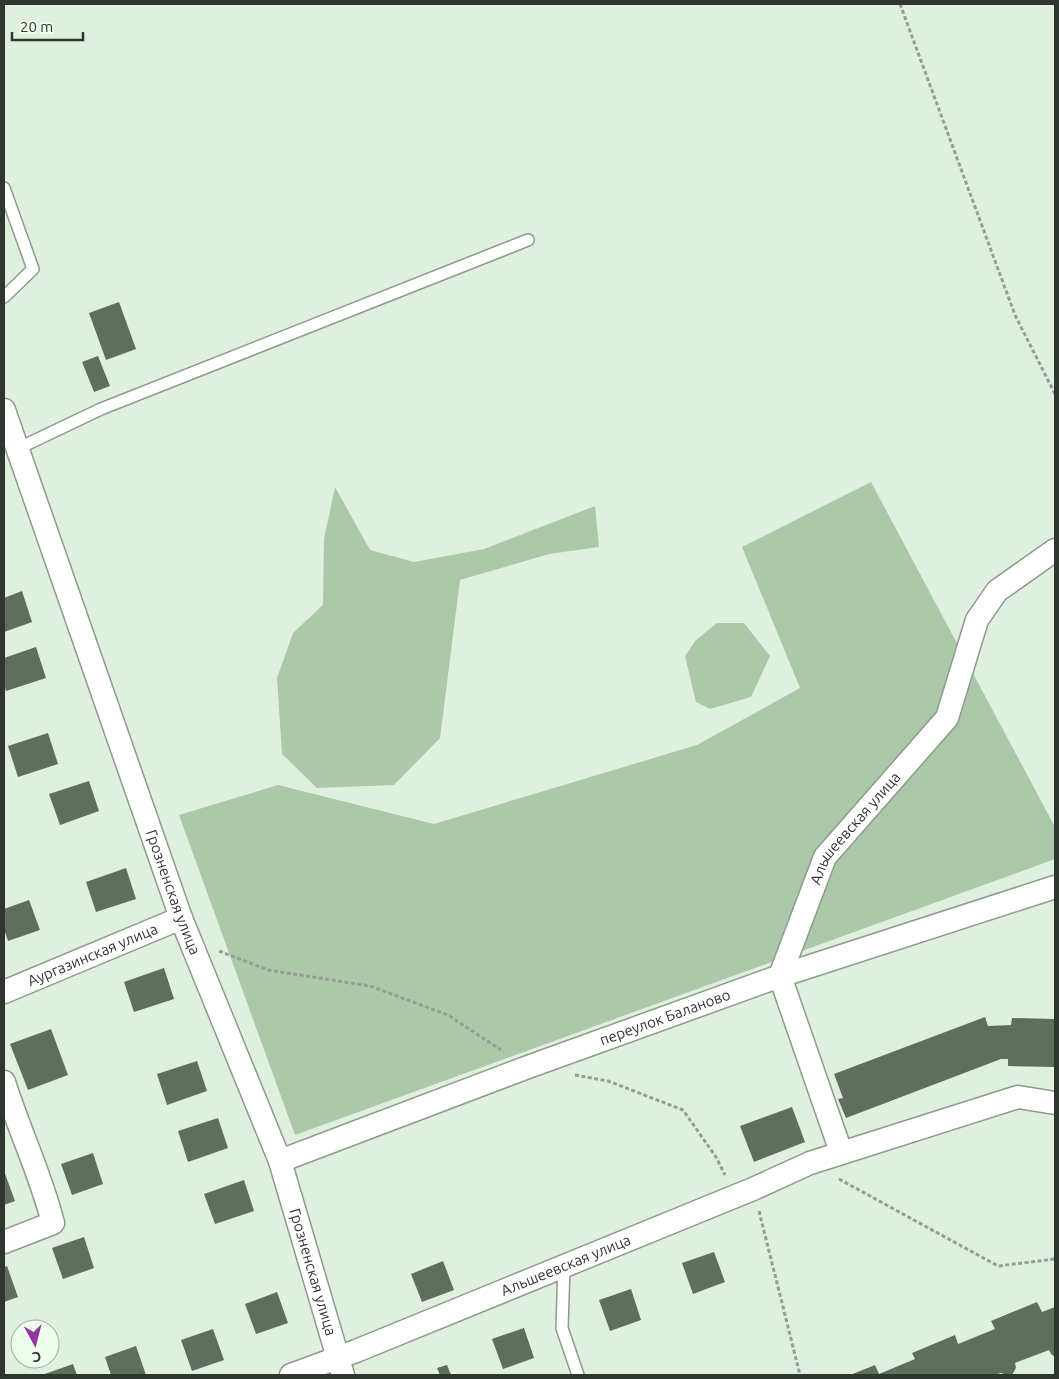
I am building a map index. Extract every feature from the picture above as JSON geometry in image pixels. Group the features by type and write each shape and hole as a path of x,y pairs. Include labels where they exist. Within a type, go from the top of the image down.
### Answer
{"street":[{"name":"Грозненская улица","path":"4,410 10,451 181,918 280,1161 340,1367"},
{"name":"Альшеевская улица","path":"780,976 825,858 947,718 977,620 997,591 1055,550"},
{"name":"переулок Баланово","path":"280,1161 780,976 1055,887"},
{"name":"Аургазинская улица","path":"4,992 181,918"},
{"path":"780,976 841,1152"},
{"path":"4,1082 16,1120 45,1193 53,1223 4,1242"},
{"name":"Альшеевская улица","path":"291,1375 340,1367 564,1265 744,1192 810,1163 1018,1097 1055,1103"}],"lane":[{"path":"4,188 33,269 4,297"},
{"path":"10,451 101,409 528,240"},
{"path":"564,1265 562,1328 578,1375"}],"path":[{"path":"900,4 1015,315 1055,394"},
{"path":"190,940 268,970 370,986 396,995 448,1015 528,1068"},
{"path":"572,1075 608,1081 683,1110 716,1157 744,1192 800,1375"},
{"path":"810,1163 998,1266 1055,1259"}],"green space":[{"path":"871,482 1055,827 1055,859 295,1135 179,815 278,785 434,824 697,745 800,688 742,547"},
{"path":"335,487 370,550 414,562 484,549 595,506 599,547 549,554 460,580 440,738 394,785 317,788 282,754 277,678 293,633 323,605 324,539"},
{"path":"717,623 744,623 770,656 751,697 710,709 696,702 685,656 696,640"}],"building":[{"path":"119,302 136,349 106,360 89,313"},
{"path":"98,356 110,386 94,392 82,362"},
{"path":"22,591 32,622 4,632 4,598"},
{"path":"36,647 46,678 6,691 4,685 4,658"},
{"path":"48,733 58,764 18,777 8,746"},
{"path":"89,781 99,811 60,825 49,794"},
{"path":"126,868 136,899 96,912 86,882"},
{"path":"29,900 40,930 8,941 4,929 4,909"},
{"path":"164,968 174,999 134,1012 124,982"},
{"path":"985,1017 988,1026 1011,1025 1012,1018 1055,1019 1055,1067 1008,1066 1008,1059 1001,1059 846,1118 838,1099 843,1098 834,1074"},
{"path":"51,1029 68,1075 28,1090 10,1044"},
{"path":"197,1061 207,1091 167,1105 157,1074"},
{"path":"792,1107 805,1142 754,1162 740,1126"},
{"path":"218,1118 228,1148 188,1162 178,1131"},
{"path":"93,1153 103,1184 72,1195 61,1164"},
{"path":"4,1171 15,1201 4,1205"},
{"path":"244,1180 254,1211 215,1224 204,1194"},
{"path":"84,1237 94,1268 63,1279 52,1248"},
{"path":"714,1252 725,1282 693,1294 682,1263"},
{"path":"443,1261 454,1290 422,1302 411,1274"},
{"path":"7,1266 18,1297 4,1302 4,1267"},
{"path":"631,1289 641,1320 610,1331 599,1300"},
{"path":"277,1292 288,1323 256,1334 245,1304"},
{"path":"1037,1302 1042,1312 1055,1307 1055,1357 1049,1350 1015,1363 1016,1368 1012,1375 1001,1373 994,1375 850,1375 875,1365 879,1374 915,1359 912,1353 955,1335 958,1344 995,1329 991,1321"},
{"path":"524,1328 534,1358 503,1369 492,1339"},
{"path":"213,1329 224,1360 192,1371 181,1340"},
{"path":"136,1346 146,1375 111,1375 105,1357"},
{"path":"73,1364 77,1375 42,1375 60,1369"},
{"path":"447,1365 451,1375 440,1375 437,1368"}]}
